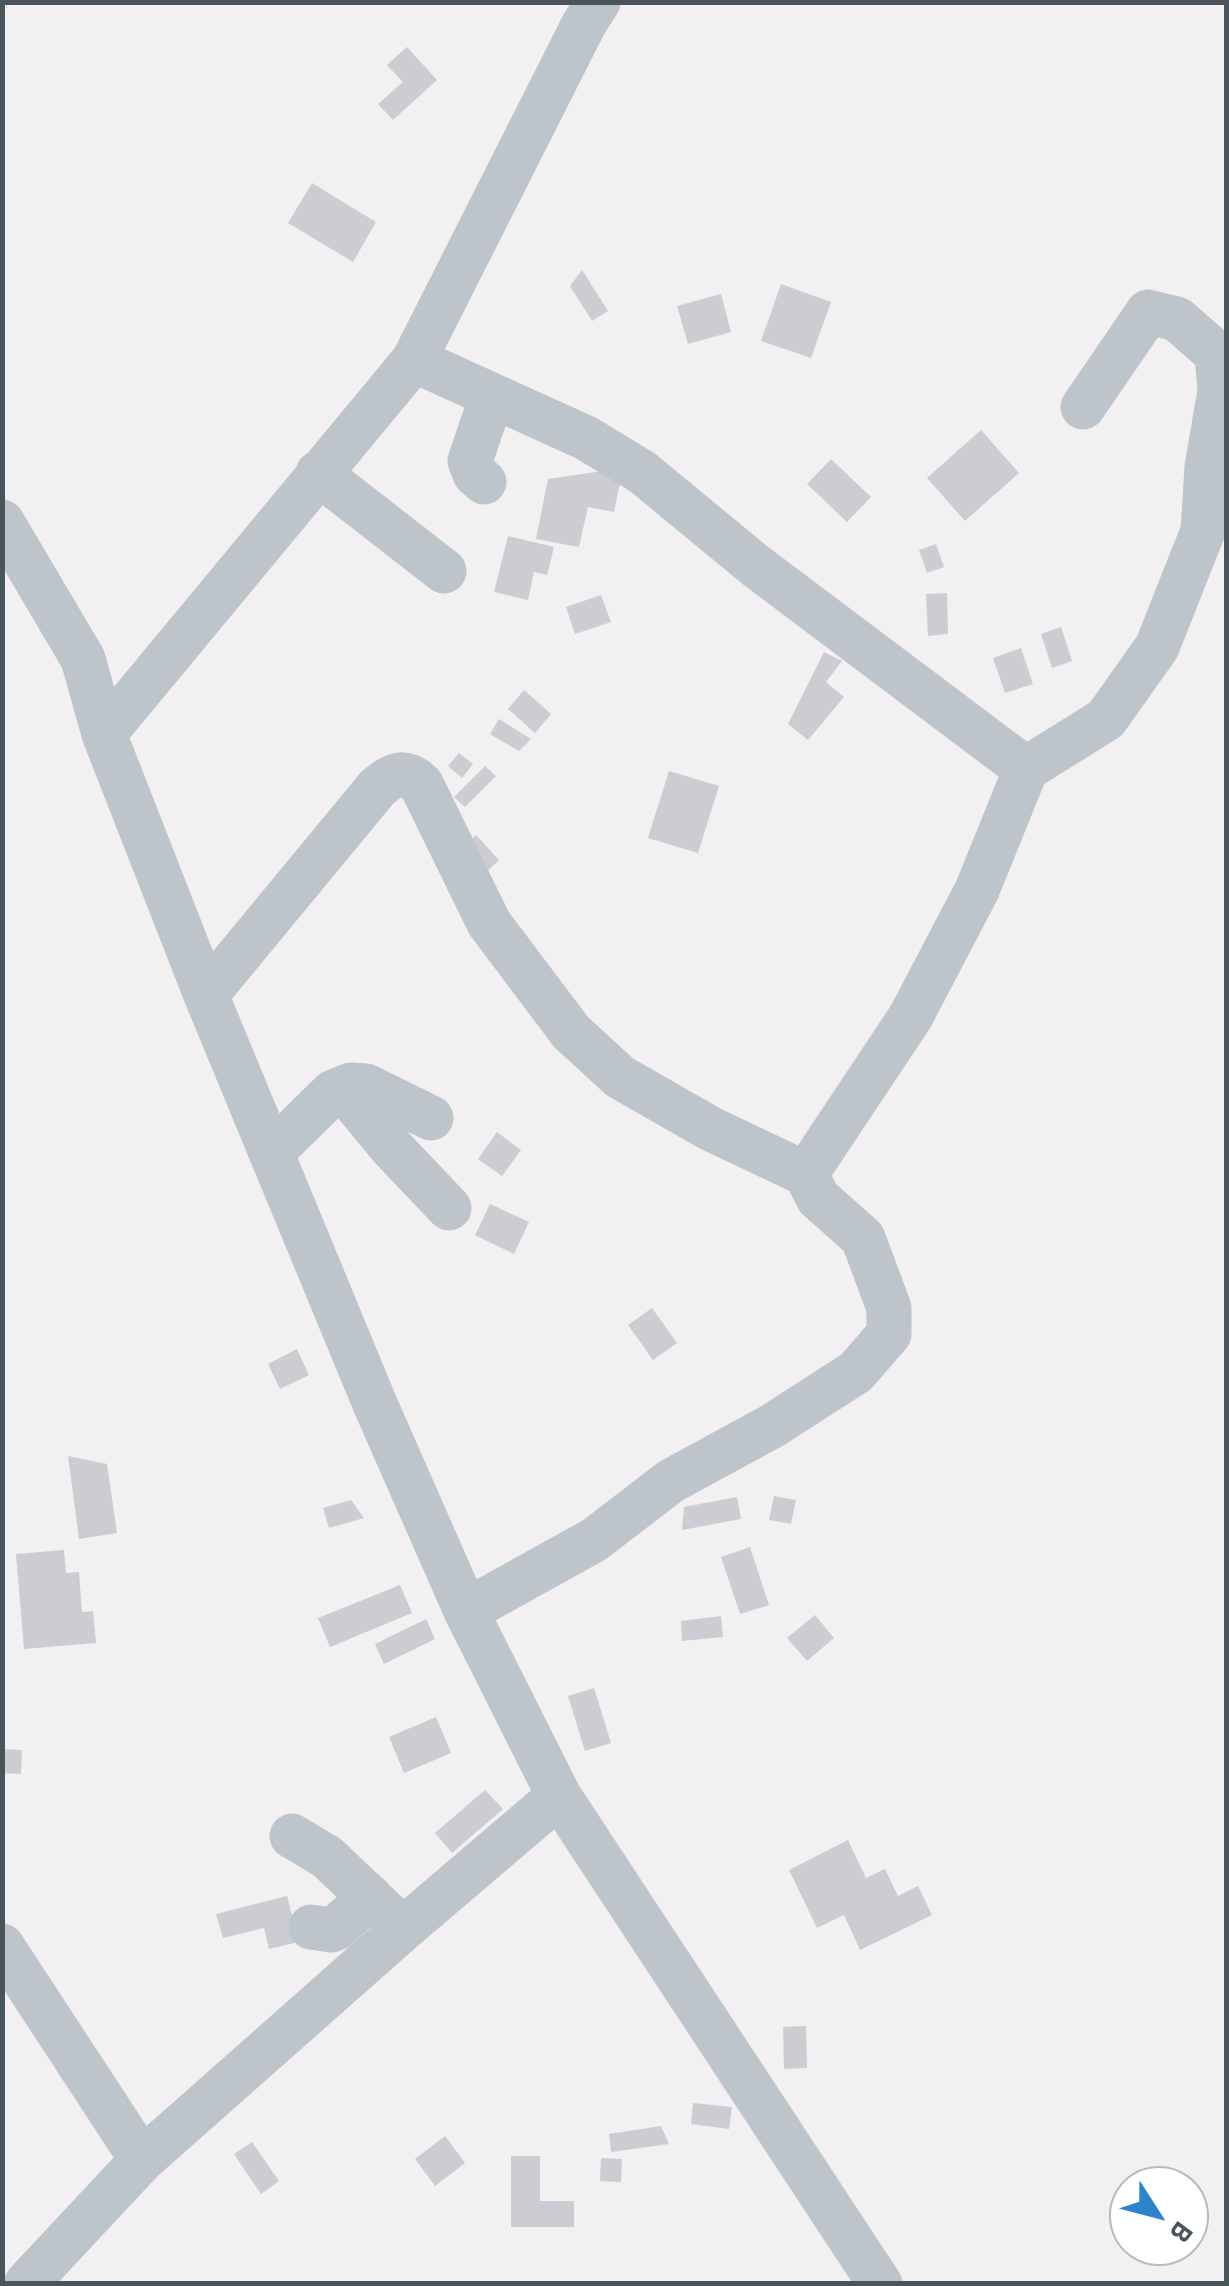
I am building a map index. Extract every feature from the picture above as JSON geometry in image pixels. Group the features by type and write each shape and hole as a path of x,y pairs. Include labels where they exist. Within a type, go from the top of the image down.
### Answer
{"street":[{"path":"104,734 414,360 591,13"},
{"path":"806,1174 912,1016 977,890 1026,769 1106,719 1157,647 1203,531 1207,467 1220,391 1217,354 1176,319 1148,312 1083,406"},
{"path":"414,360 586,438 642,472 770,577 1026,769"},
{"path":"484,482 470,461 492,396"},
{"path":"318,473 444,571"},
{"path":"2,522 83,659 104,734 206,995 375,1404 466,1611 559,1796 880,2284"},
{"path":"206,995 377,788 400,773 412,776 420,784 489,923 571,1032 620,1076 710,1129 806,1174 818,1198 862,1238 890,1308 890,1334 856,1372 772,1426 671,1480 594,1540 466,1611"},
{"path":"271,1153 332,1092 351,1085 366,1086 432,1118"},
{"path":"341,1089 448,1208"},
{"path":"26,2284 142,2160 559,1796"},
{"path":"292,1836 327,1857 403,1929"},
{"path":"311,1926 336,1928 370,1897"},
{"path":"2,1946 142,2160"}],"building":[{"path":"407,47 437,80 393,120 378,104 403,82 387,65"},
{"path":"312,183 376,222 353,262 288,223"},
{"path":"582,270 608,311 592,321 570,286"},
{"path":"781,284 831,302 811,358 761,341"},
{"path":"721,294 731,332 688,344 677,306"},
{"path":"981,430 1019,473 965,521 927,478"},
{"path":"831,459 871,497 847,522 807,484"},
{"path":"623,468 614,512 588,507 579,547 536,539 548,479"},
{"path":"508,536 554,547 547,575 534,572 528,600 494,592"},
{"path":"936,544 944,567 927,573 919,550"},
{"path":"947,593 948,634 928,636 926,594"},
{"path":"601,595 611,622 575,634 566,607"},
{"path":"1061,627 1072,661 1052,668 1041,634"},
{"path":"1021,648 1033,684 1005,693 993,658"},
{"path":"824,652 842,661 826,682 844,697 808,740 788,724"},
{"path":"524,690 551,714 535,733 508,709"},
{"path":"499,719 531,739 519,751 490,734"},
{"path":"459,753 473,764 462,778 448,766"},
{"path":"485,766 496,776 465,807 454,797"},
{"path":"669,771 719,786 698,853 648,838"},
{"path":"476,835 499,860 475,883 460,850"},
{"path":"497,1132 521,1150 502,1176 478,1159"},
{"path":"490,1204 529,1222 514,1254 475,1235"},
{"path":"652,1308 677,1343 653,1360 628,1325"},
{"path":"297,1349 309,1375 280,1389 268,1364"},
{"path":"68,1456 107,1464 117,1533 79,1539"},
{"path":"774,1496 796,1500 791,1524 769,1520"},
{"path":"737,1497 741,1519 682,1530 684,1507"},
{"path":"351,1500 364,1518 329,1528 323,1508"},
{"path":"750,1547 769,1605 740,1614 721,1557"},
{"path":"64,1550 66,1573 79,1572 82,1612 93,1611 96,1643 24,1649 16,1554"},
{"path":"400,1585 412,1613 330,1647 318,1618"},
{"path":"815,1615 834,1638 807,1661 787,1638"},
{"path":"721,1616 723,1637 682,1641 681,1621"},
{"path":"426,1619 435,1639 384,1664 375,1644"},
{"path":"594,1688 611,1743 585,1751 568,1696"},
{"path":"436,1717 451,1753 404,1773 389,1737"},
{"path":"2,1749 22,1750 21,1774 2,1773"},
{"path":"485,1790 503,1809 452,1853 435,1833"},
{"path":"848,1840 866,1878 885,1869 898,1896 918,1886 932,1915 860,1950 844,1915 817,1928 789,1870"},
{"path":"287,1896 299,1942 269,1949 264,1928 223,1938 216,1914"},
{"path":"806,2026 807,2068 784,2069 783,2027"},
{"path":"693,2103 732,2107 729,2129 691,2124"},
{"path":"661,2126 669,2144 611,2152 609,2134"},
{"path":"445,2136 465,2163 435,2186 415,2159"},
{"path":"252,2142 279,2181 261,2194 234,2154"},
{"path":"511,2156 540,2156 540,2201 574,2201 574,2227 511,2227"},
{"path":"601,2158 622,2159 621,2182 600,2181"}]}
